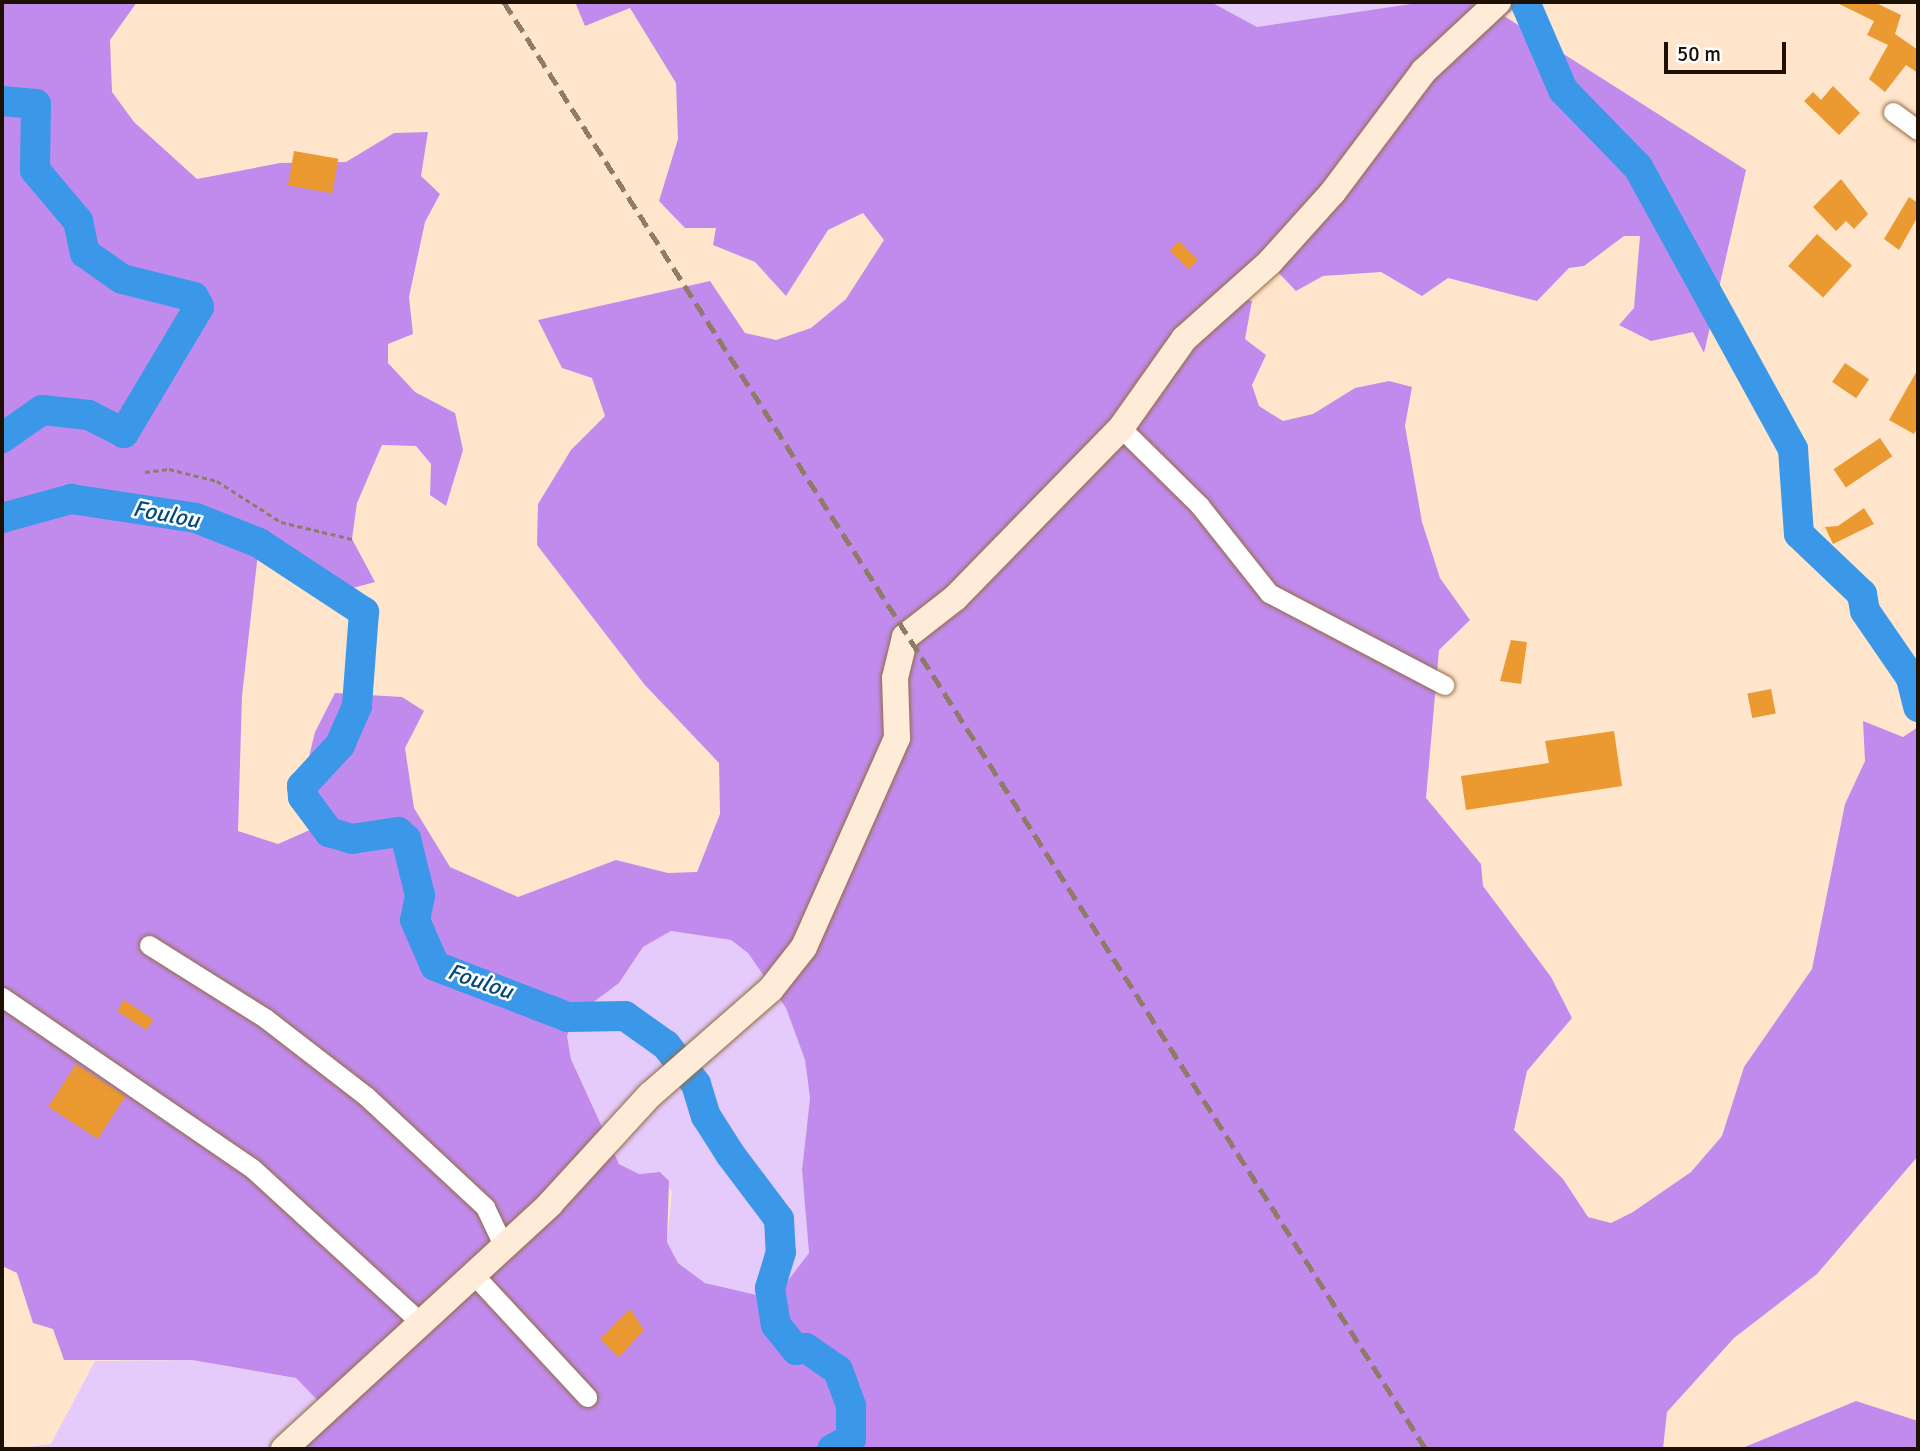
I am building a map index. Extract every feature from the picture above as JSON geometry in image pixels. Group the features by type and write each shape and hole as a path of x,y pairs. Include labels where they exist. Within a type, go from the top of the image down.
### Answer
{"street":[{"path":"284,1449 475,1276 650,1095 740,1016 804,947 897,738 895,678 905,637 955,598 1121,428 1184,340 1270,262 1333,192 1424,71 1498,2"},
{"path":"1893,112 1918,130"},
{"path":"1121,428 1200,506 1269,593 1444,685"},
{"path":"149,945 265,1018 366,1096 485,1208 504,1247"},
{"path":"2,997 251,1168 422,1324"},
{"path":"475,1276 587,1397"}],"path":[{"path":"145,472 169,469 217,481 281,522 352,540"}],"shaded area":[{"path":"2,2 137,2 110,40 112,92 134,122 197,179 280,163 346,162 394,133 428,132 421,176 440,194 425,222 409,297 413,334 388,344 388,363 415,392 455,413 463,450 446,506 430,495 431,464 416,446 382,445 357,503 352,539 375,582 338,592 259,544 242,696 238,831 278,844 321,825 302,786 315,732 335,693 402,697 424,711 405,748 414,808 450,867 518,897 616,860 668,873 697,872 720,814 719,763 644,684 537,545 538,504 571,450 605,416 592,378 562,368 538,320 710,281 745,333 776,340 811,328 846,299 884,240 863,213 828,230 786,296 755,262 713,245 716,228 685,228 659,201 678,139 676,83 630,8 585,26 575,2 1211,2 1257,27 1424,2 1523,2 1504,16 1746,170 1704,353 1693,332 1651,341 1619,325 1634,308 1640,236 1624,236 1584,266 1569,268 1537,301 1448,278 1422,296 1381,272 1323,276 1296,291 1275,269 1232,295 1252,301 1245,339 1266,355 1252,385 1259,406 1283,421 1313,414 1355,388 1389,381 1412,387 1405,426 1422,522 1440,578 1470,620 1439,650 1426,798 1481,864 1483,886 1551,977 1572,1018 1527,1071 1514,1130 1563,1179 1588,1217 1611,1223 1633,1212 1691,1172 1722,1136 1744,1067 1812,969 1845,804 1865,761 1863,721 1903,737 1918,727 1918,1156 1817,1274 1734,1338 1667,1412 1663,1449 284,1449 327,1410 296,1378 192,1360 64,1360 53,1329 33,1323 17,1273 2,1266","holes":["671,931 731,940 748,953 786,1008 805,1060 810,1098 802,1170 809,1253 774,1299 705,1283 678,1263 667,1242 669,1181 660,1172 639,1174 619,1164 571,1059 567,1036 575,1016 619,983 643,947"]},
{"path":"1211,2 1424,2 1257,27"},
{"path":"671,931 731,940 748,953 786,1008 805,1060 810,1098 802,1170 809,1253 774,1300 705,1283 678,1263 667,1242 672,1192 660,1172 639,1174 619,1164 571,1058 567,1036 575,1016 619,983 643,947"},
{"path":"192,1360 296,1378 328,1410 284,1449 14,1449 51,1444 95,1361"},
{"path":"1856,1401 1918,1421 1918,1449 1740,1449"}],"building":[{"path":"1835,2 1874,2 1901,15 1895,34 1918,50 1918,73 1906,65 1885,92 1869,79 1888,45 1867,35 1874,21"},
{"path":"1833,86 1860,113 1839,135 1804,101 1813,92 1821,100"},
{"path":"294,151 338,159 332,193 288,185"},
{"path":"1841,179 1868,214 1854,229 1846,221 1836,231 1813,207"},
{"path":"1909,197 1918,203 1918,216 1899,250 1884,239"},
{"path":"1817,234 1852,265 1823,297 1788,266"},
{"path":"1179,241 1198,260 1189,269 1170,250"},
{"path":"1845,363 1869,379 1856,398 1832,382"},
{"path":"1918,369 1918,427 1914,434 1889,420"},
{"path":"1880,438 1892,456 1846,488 1834,469"},
{"path":"1864,508 1874,524 1833,544 1825,527 1838,526"},
{"path":"1511,640 1527,642 1521,684 1500,681"},
{"path":"1771,689 1776,714 1752,718 1747,694"},
{"path":"1614,731 1622,786 1466,810 1461,776 1549,763 1545,741"},
{"path":"124,1000 153,1019 146,1030 117,1011"},
{"path":"76,1064 125,1096 98,1139 48,1107"},
{"path":"630,1309 644,1330 619,1357 600,1339"}],"waterway":[{"path":"1525,2 1563,90 1638,167 1793,449 1799,534 1862,594 1865,611 1911,678 1918,707"},
{"name":"Foulou","path":"2,101 36,104 35,170 78,221 85,253 122,279 194,297 199,307 124,433 89,415 42,410 2,438"},
{"name":"Foulou","path":"2,518 71,499 196,518 259,543 364,612 357,706 340,745 302,786 303,797 329,832 352,839 398,832 406,839 420,895 415,920 435,966 568,1017 625,1016 666,1045 696,1084 706,1116 730,1154 779,1219 781,1252 770,1288 776,1325 796,1350 806,1348 838,1370 851,1406 851,1439 832,1449"}],"railway":[{"path":"504,2 1426,1449"}]}
